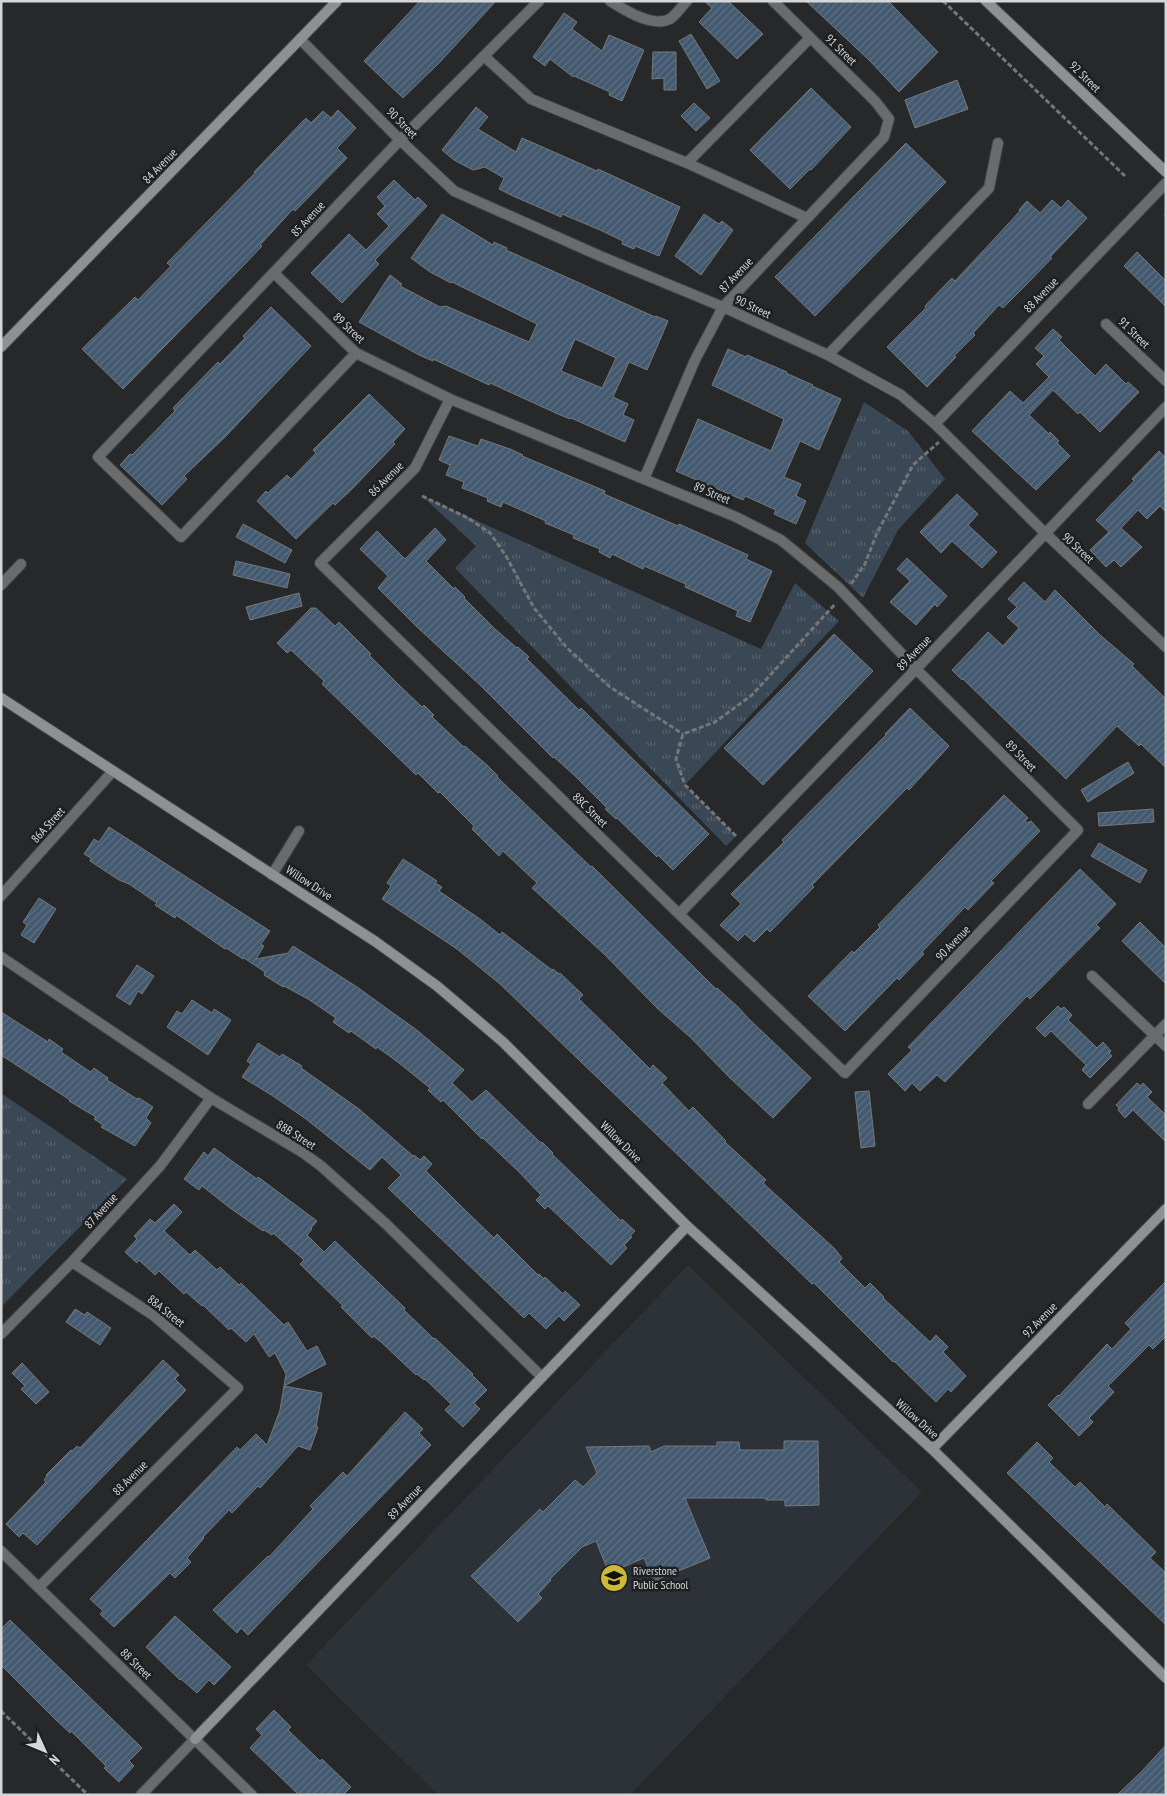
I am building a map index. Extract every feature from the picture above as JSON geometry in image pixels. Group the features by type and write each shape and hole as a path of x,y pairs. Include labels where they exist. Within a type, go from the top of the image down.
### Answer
{"street":[{"name":"84 Avenue","path":"1,348 337,1"},
{"name":"85 Avenue","path":"356,353 181,537 98,458 400,140 539,1"},
{"path":"610,1 639,18 654,20 670,19 687,1"},
{"name":"91 Street","path":"773,1 875,101 889,119"},
{"name":"92 Street","path":"986,1 1166,172"},
{"path":"687,163 810,38"},
{"name":"90 Street","path":"300,39 400,140 454,191 600,256 723,307 828,355 901,394 947,435 1046,534 1166,647"},
{"path":"484,56 531,98 687,163 808,218"},
{"name":"87 Avenue","path":"644,479 695,360 723,307 884,137 889,119"},
{"path":"828,355 989,188 998,143"},
{"name":"88 Avenue","path":"935,424 1166,183"},
{"name":"89 Street","path":"274,273 356,353 450,399 736,517 781,540 845,594 916,669 1078,830"},
{"name":"91 Street","path":"1106,324 1166,381"},
{"name":"86 Avenue","path":"320,563 415,468 450,399"},
{"name":"89 Avenue","path":"679,914 1166,407"},
{"name":"88C Street","path":"320,563 679,914 845,1073"},
{"path":"1,585 21,564"},
{"name":"Willow Drive","path":"1,698 376,942 437,986 503,1042 687,1226 932,1449 1166,1678"},
{"name":"86A Street","path":"1,896 113,771"},
{"name":"90 Avenue","path":"845,1073 1078,830"},
{"path":"272,875 299,831"},
{"name":"88B Street","path":"1,957 211,1098 302,1152 321,1166 386,1224 542,1377"},
{"path":"1092,976 1166,1046"},
{"path":"1088,1104 1166,1024"},
{"name":"87 Avenue","path":"1,1334 72,1262 160,1166 211,1098"},
{"name":"92 Avenue","path":"932,1449 1166,1209"},
{"name":"89 Avenue","path":"141,1795 687,1226"},
{"name":"88A Street","path":"72,1262 153,1315 238,1388"},
{"name":"88 Avenue","path":"39,1587 238,1388"},
{"name":"88 Street","path":"1,1551 252,1795"}],"path":[{"path":"943,1 1126,177"},
{"path":"683,734 715,722 752,694 845,594 865,564 877,532 913,465 947,435"},
{"path":"422,496 468,518 490,533 506,556 534,608 566,648 610,687 683,734"},
{"path":"683,734 676,759 685,785 736,836"},
{"path":"1,1711 88,1795"}],"shaded area":[{"name":"Riverstone Public School","path":"688,1265 922,1492 630,1795 438,1795 306,1665"}],"green space":[{"path":"864,402 908,431 945,479 898,530 863,598 805,543"},
{"path":"422,496 761,649 795,583 839,621 685,785 736,836 726,846 455,568 476,546"},
{"path":"1,1093 127,1179 1,1307"}],"building":[{"path":"420,1 496,1 440,62 403,98 364,61"},
{"path":"704,1 728,1 763,34 737,59 699,22 712,8"},
{"path":"806,1 888,1 938,52 899,92 870,61"},
{"path":"564,13 577,22 572,29 602,51 609,35 644,50 622,101 609,95 610,92 573,77 550,59 545,66 533,57"},
{"path":"691,34 720,81 707,89 679,41"},
{"path":"653,52 676,52 676,90 664,90 664,78 652,79"},
{"path":"957,80 968,109 915,128 905,100"},
{"path":"811,88 851,127 811,170 790,189 750,150"},
{"path":"694,103 710,118 696,131 681,116"},
{"path":"476,107 488,117 478,129 516,152 522,138 597,171 598,169 680,207 659,256 635,246 634,249 622,244 623,241 600,230 562,214 561,217 513,196 499,189 504,178 485,167 473,170 454,160 442,150"},
{"path":"338,110 356,128 337,148 347,158 295,211 293,209 260,245 262,246 123,389 82,349 135,297 138,300 171,266 167,263 306,118 311,123 323,111 331,118"},
{"path":"906,143 946,182 815,316 775,277"},
{"path":"394,180 415,200 418,197 427,206 375,260 379,264 342,303 311,273 349,234 366,250 389,226 377,214 385,206 377,197"},
{"path":"1052,200 1061,208 1068,200 1087,218 1050,257 1052,258 1003,308 999,305 973,333 975,335 954,356 956,357 927,387 887,347 926,308 925,306 952,278 955,281 1027,201 1040,213"},
{"path":"442,214 493,245 494,242 507,248 506,250 655,317 668,321 647,370 629,362 613,397 628,404 623,415 634,420 625,442 490,383 489,385 433,359 433,361 419,355 359,322 390,275 402,284 400,286 440,307 446,306 529,342 537,324 430,272 411,258","holes":["575,339 616,358 602,388 561,371"]},
{"path":"704,214 719,224 722,221 733,230 701,275 675,256"},
{"path":"1137,252 1166,281 1166,307 1124,266"},
{"path":"271,307 311,346 225,437 184,476 187,479 162,505 120,465 175,411 173,408 218,362 220,364 245,338 243,336"},
{"path":"1053,329 1062,337 1059,340 1095,376 1106,364 1126,384 1128,382 1139,392 1100,432 1080,412 1078,414 1053,390 1029,415 1059,441 1057,443 1070,456 1036,490 972,431 1010,391 1023,403 1049,377 1036,364 1044,356 1035,348"},
{"path":"728,349 787,372 841,399 819,450 800,441 784,477 801,484 796,496 806,501 796,524 774,514 776,510 745,496 743,500 676,471 698,419 771,451 784,419 712,385"},
{"path":"369,394 405,429 393,442 395,444 353,488 335,505 333,503 296,539 257,501 266,491 268,493 287,475 291,479 316,453 313,450"},
{"path":"449,436 478,446 481,439 510,449 522,456 605,491 604,494 678,526 679,524 748,555 746,559 772,571 750,622 736,616 738,611 685,587 686,584 644,566 643,569 612,554 610,558 599,552 600,549 573,538 574,535 545,523 546,521 503,502 501,507 487,501 488,498 462,488 464,482 446,475 450,465 439,460"},
{"path":"1159,451 1166,458 1166,512 1160,506 1147,519 1138,510 1121,528 1142,547 1121,567 1114,560 1106,567 1090,550 1109,532 1096,520 1134,481 1132,479"},
{"path":"957,494 978,514 968,525 997,552 982,568 952,541 941,553 920,532"},
{"path":"243,524 292,550 285,563 236,537"},
{"path":"435,528 446,540 426,561 454,589 455,587 495,629 529,657 527,659 579,710 581,708 709,834 673,870 605,809 607,808 574,775 553,758 378,588 388,576 360,549 377,531 405,559"},
{"path":"907,558 947,596 937,607 935,604 916,625 890,602 910,581 897,569"},
{"path":"236,561 290,574 287,588 233,575"},
{"path":"1024,582 1045,602 1055,590 1100,635 1134,664 1132,666 1166,699 1166,768 1141,744 1139,746 1117,726 1066,779 952,670 988,632 1003,646 1019,628 1007,617 1017,607 1008,599"},
{"path":"299,593 302,606 250,620 246,607"},
{"path":"311,608 316,608 335,626 339,622 400,686 422,707 424,705 434,715 432,717 464,747 488,766 497,777 592,866 716,989 739,1008 811,1078 773,1118 690,1037 658,1009 604,954 532,888 537,883 503,851 499,856 472,829 474,826 440,792 438,793 418,773 416,775 322,684 324,681 291,650 287,653 277,643"},
{"path":"834,634 873,671 763,785 724,748"},
{"path":"910,708 949,746 909,790 907,788 812,885 814,887 770,932 767,929 754,942 745,934 738,941 720,925 741,904 731,894 784,842 782,840 886,735"},
{"path":"1128,762 1134,773 1088,802 1081,790"},
{"path":"1004,795 1028,818 1025,821 1027,823 1031,821 1040,831 991,881 994,883 968,910 965,907 922,952 924,954 899,980 897,978 845,1031 808,996 852,951 854,953 880,927 878,925"},
{"path":"1153,809 1154,822 1099,826 1098,813"},
{"path":"109,827 270,931 261,944 264,946 256,959 288,953 293,946 357,987 418,1031 464,1070 452,1083 472,1102 486,1090 542,1142 621,1221 622,1219 635,1231 624,1245 627,1248 611,1265 548,1206 545,1209 536,1200 541,1195 518,1171 482,1139 443,1100 441,1102 428,1090 430,1088 399,1063 377,1047 376,1049 351,1031 349,1033 333,1022 336,1018 308,999 264,975 265,972 244,958 225,949 176,915 175,918 129,884 119,880 90,861 91,858 84,854 94,839 99,842"},
{"path":"1099,843 1147,870 1140,883 1091,856"},
{"path":"403,859 437,881 435,883 442,887 439,891 500,935 502,932 552,970 560,973 583,995 579,999 650,1069 653,1065 667,1078 662,1083 689,1111 693,1107 725,1142 766,1180 763,1183 835,1249 842,1258 839,1262 865,1288 870,1283 883,1298 930,1342 936,1335 948,1347 943,1352 966,1376 951,1392 948,1389 936,1402 500,984 457,949 382,899 391,886 387,883"},
{"path":"1080,869 1116,904 1096,925 1100,928 1030,999 1027,996 945,1082 937,1075 920,1091 912,1083 905,1091 888,1074 912,1050 908,1047"},
{"path":"39,898 56,909 34,943 21,935 27,925 23,922"},
{"path":"1140,922 1166,948 1166,984 1122,941"},
{"path":"137,965 154,976 142,994 138,991 130,1005 116,996"},
{"path":"192,1000 212,1013 214,1009 231,1020 208,1055 167,1027 177,1011 182,1014"},
{"path":"1058,1006 1061,1009 1064,1007 1072,1015 1068,1020 1097,1048 1103,1042 1111,1051 1109,1053 1112,1056 1090,1078 1082,1070 1086,1065 1051,1031 1045,1037 1036,1028"},
{"path":"1,1012 48,1042 49,1039 63,1049 61,1052 89,1071 91,1072 94,1068 108,1078 107,1080 153,1107 146,1118 151,1123 135,1146 101,1127 103,1125 94,1119 96,1117 1,1055"},
{"path":"258,1043 280,1057 282,1054 302,1066 301,1068 359,1109 413,1156 420,1160 424,1156 432,1164 426,1171 494,1238 497,1234 538,1275 544,1279 545,1277 563,1294 565,1291 580,1305 564,1321 559,1316 546,1329 529,1313 524,1318 388,1188 401,1175 382,1157 370,1170 306,1119 242,1077 251,1064 247,1061"},
{"path":"1137,1083 1141,1086 1143,1083 1152,1092 1147,1097 1166,1115 1166,1142 1133,1110 1125,1118 1118,1110 1119,1108 1116,1105"},
{"path":"869,1091 875,1146 861,1148 855,1092"},
{"path":"214,1148 257,1179 258,1177 317,1221 307,1235 324,1252 335,1241 405,1308 404,1310 434,1339 473,1374 487,1390 474,1403 480,1409 463,1427 445,1410 451,1404 381,1342 373,1336 372,1338 341,1307 343,1306 300,1264 304,1260 273,1233 272,1235 263,1231 202,1186 199,1190 184,1179 204,1152 208,1156"},
{"path":"174,1204 182,1212 164,1231 190,1255 195,1250 217,1270 220,1267 239,1285 241,1283 284,1325 288,1322 307,1351 317,1346 326,1364 284,1386 286,1374 275,1353 269,1357 254,1334 246,1342 231,1328 229,1330 203,1305 186,1292 184,1294 159,1271 155,1275 139,1260 137,1263 125,1252 137,1239 134,1236 150,1219 155,1223"},
{"path":"1166,1281 1166,1336 1153,1349 1149,1345 1108,1386 1114,1392 1089,1418 1093,1422 1079,1436 1048,1405 1059,1396 1107,1344 1112,1349 1131,1329 1125,1323"},
{"path":"75,1309 85,1315 87,1312 111,1328 100,1345 66,1322"},
{"path":"163,1360 179,1375 175,1379 186,1390 37,1545 23,1533 19,1537 6,1524 46,1482 44,1480 46,1475 71,1450 77,1446 80,1448"},
{"path":"22,1363 49,1392 36,1404 21,1389 25,1386 12,1373"},
{"path":"284,1386 322,1393 316,1427 318,1427 310,1450 298,1446 260,1488 258,1486 232,1513 229,1510 203,1537 187,1558 191,1562 175,1578 170,1573 114,1627 100,1614 103,1611 90,1599 237,1447 240,1450 256,1434 267,1445 280,1410"},
{"path":"405,1412 423,1429 419,1433 431,1445 248,1635 241,1628 237,1633 213,1610 269,1557 313,1509 310,1506 343,1472 347,1476"},
{"path":"784,1441 818,1441 819,1505 785,1506 785,1500 766,1500 766,1498 685,1498 710,1558 654,1581 644,1558 609,1573 596,1541 582,1547 550,1579 538,1594 542,1598 518,1622 471,1576 540,1509 543,1512 575,1480 583,1487 597,1473 586,1447 649,1446 651,1452 664,1446 717,1446 717,1442 739,1442 740,1450 784,1450"},
{"path":"1037,1442 1053,1458 1049,1462 1075,1487 1080,1482 1105,1507 1107,1504 1156,1552 1150,1558 1166,1573 1166,1625 1007,1473"},
{"path":"175,1616 231,1667 214,1685 209,1680 197,1693 180,1680 146,1647"},
{"path":"10,1620 142,1748 129,1761 134,1766 119,1782 71,1731 70,1733 55,1719 1,1665 1,1629"},
{"path":"274,1710 291,1727 288,1730 320,1761 322,1759 351,1787 343,1795 299,1795 250,1748 262,1735 256,1729"},
{"path":"1166,1745 1166,1795 1117,1795 1141,1772"}],"place":[{"name":"Riverstone Public School","path":"614,1578"}]}
